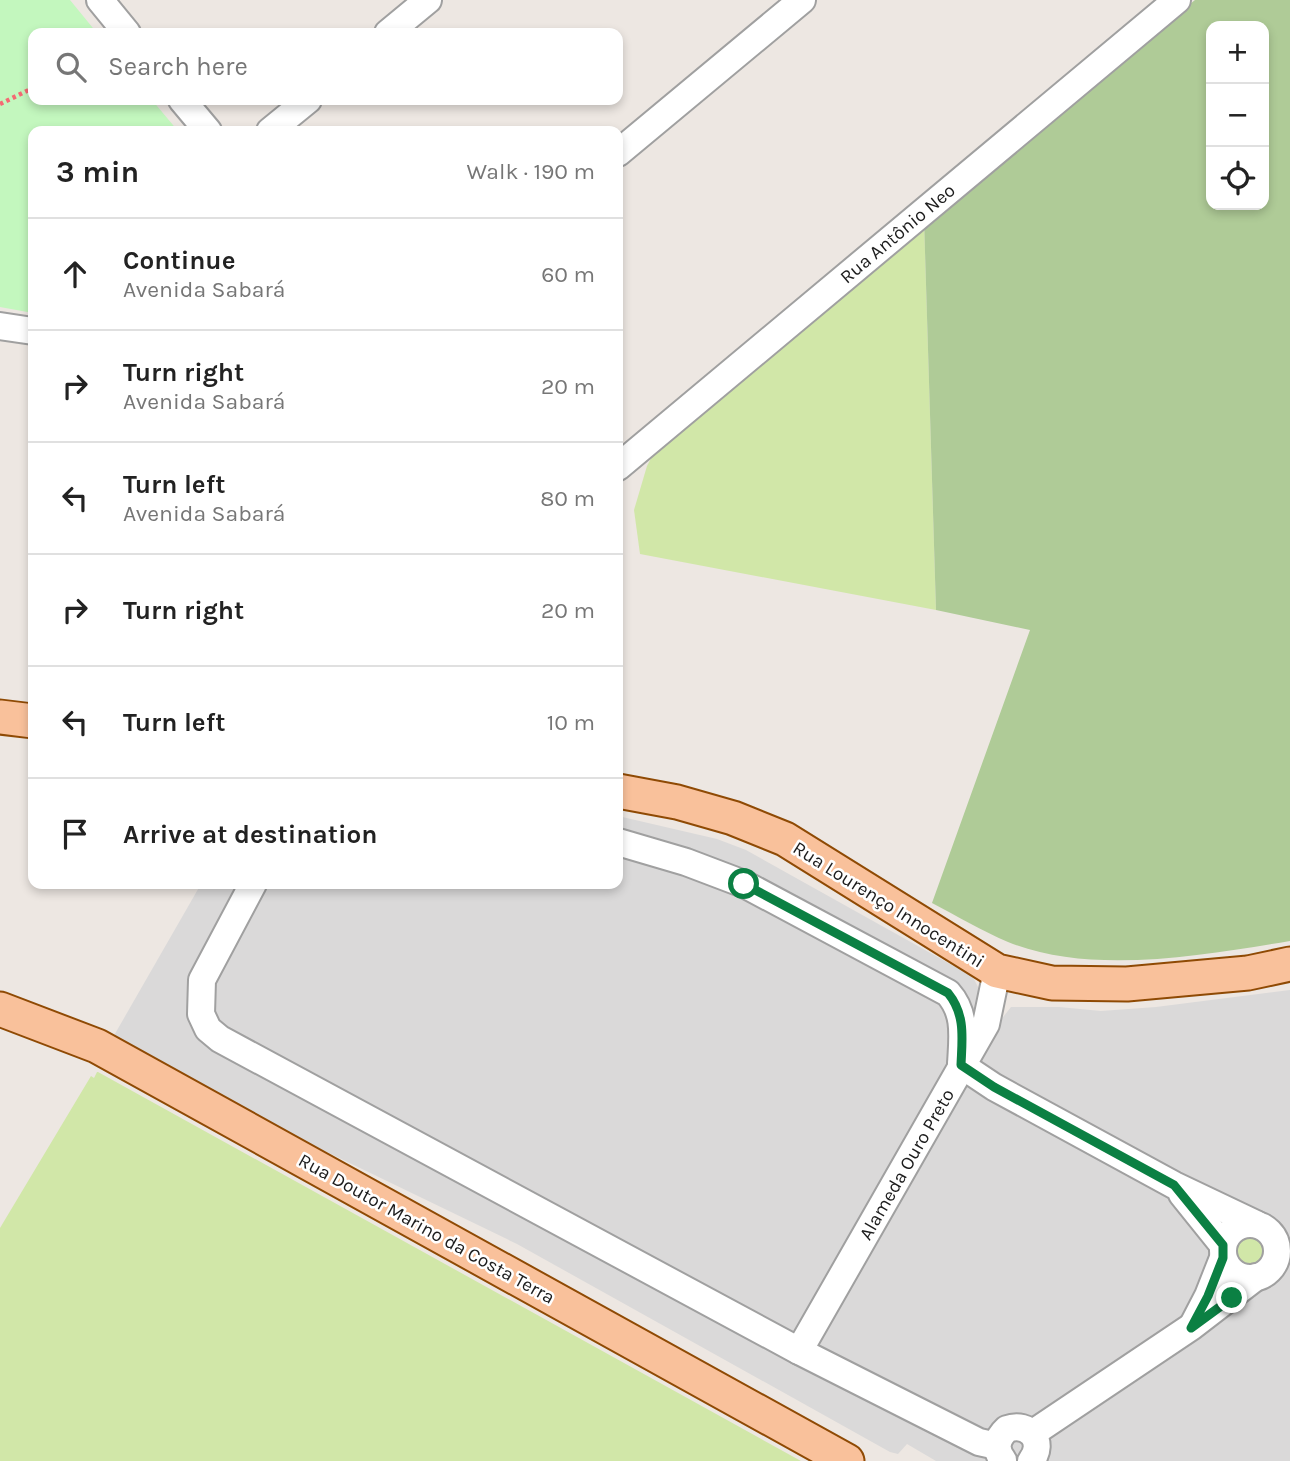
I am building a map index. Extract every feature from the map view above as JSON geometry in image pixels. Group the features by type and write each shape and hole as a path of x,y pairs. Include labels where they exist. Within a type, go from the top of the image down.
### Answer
{"main road":[{"path":"0,717 28,720"},
{"name":"Rua Lourenço Innocentini","path":"623,792 733,818 785,839 996,971 1052,983 1127,984 1248,973 1290,964"},
{"name":"Rua Doutor Marino da Costa Terra","path":"0,1009 97,1046 847,1461"}],"street":[{"path":"100,0 123,28"},
{"path":"394,28 428,0"},
{"path":"623,149 802,0"},
{"name":"Rua Antônio Neo","path":"623,463 1177,0"},
{"path":"186,105 204,126"},
{"path":"276,126 302,105"},
{"path":"0,326 28,330"},
{"path":"623,843 686,862 744,884 948,993 957,1004 962,1021 961,1065 994,1087 1174,1185 1271,1227"},
{"path":"250,889 202,980 201,1014 208,1029 220,1039 799,1351 1000,1456"},
{"name":"Alameda Ouro Preto","path":"799,1351 986,1024 996,971"},
{"path":"1174,1185 1223,1251 1233,1272 1248,1278 1272,1266"},
{"path":"1191,1328 1208,1296 1231,1230 1247,1224 1271,1227"},
{"path":"1033,1433 1191,1328 1272,1266 1277,1252 1271,1227"},
{"path":"1000,1456 999,1439 1007,1429 1021,1427 1033,1433 1037,1445 1037,1451 1031,1461"}],"path":[{"path":"0,104 28,90"}],"shaded area":[{"path":"623,817 717,839 746,850 968,974 979,989 978,1022 996,1026 1011,1007 1059,1007 1101,1011 1290,990 1290,1461 936,1461 907,1444 898,1454 890,1452 517,1244 116,1050 112,1039 198,889 623,889"}],"green space":[{"path":"0,0 70,0 93,28 28,28 28,105 156,105 174,126 28,126 28,312 0,307"},
{"path":"1195,0 1290,0 1290,941 1222,952 1148,959 1075,958 1040,952 1008,942 932,903 1030,630 936,610 924,219"},
{"path":"924,219 936,610 640,554 634,510 647,466 661,439"},
{"path":"97,1072 801,1461 0,1461 0,1228 91,1076 94,1078"},
{"path":"1250,1232 1264,1237 1269,1251 1264,1265 1250,1270 1236,1265 1231,1251 1236,1237"}],"route":[{"path":"744,884 948,993 957,1004 962,1021 961,1065 994,1087 1174,1185 1223,1245 1223,1258 1201,1312 1191,1328 1232,1298"}]}
